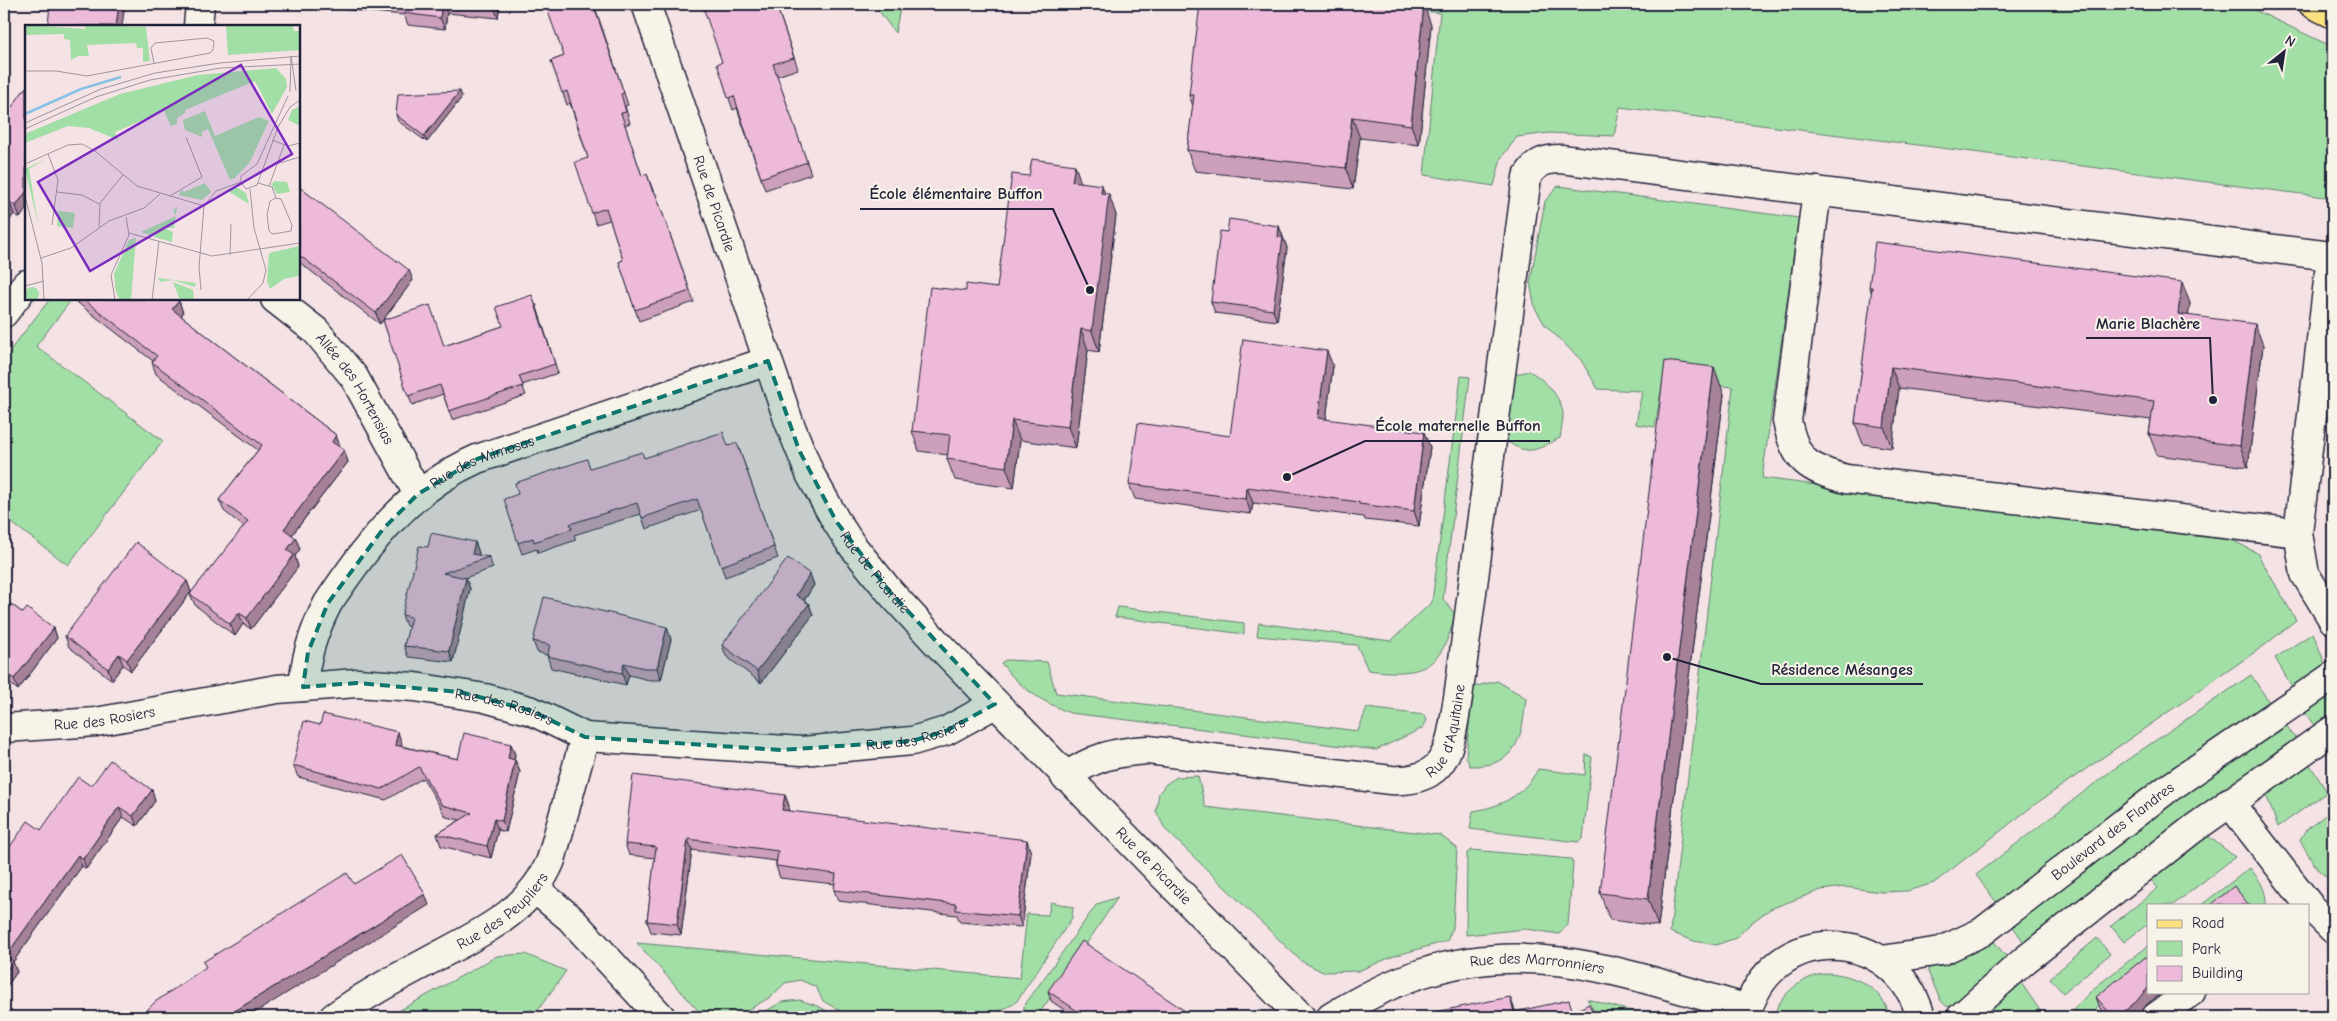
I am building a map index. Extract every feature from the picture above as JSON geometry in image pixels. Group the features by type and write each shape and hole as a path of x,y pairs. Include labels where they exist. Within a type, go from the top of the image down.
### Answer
{"main road":[{"path":"2313,4 2333,14"}],"street":[{"path":"198,25 200,4"},
{"name":"Rue de Picardie","path":"646,4 799,450 836,521 890,592 1066,777 1301,1017"},
{"name":"Rue d'Aquitaine","path":"1066,777 1095,759 1112,754 1148,750 1399,780 1418,779 1428,775 1436,768 1444,756 1450,739 1458,698 1527,177 1538,163 1561,158 2330,256 2298,533"},
{"path":"1817,191 1787,421 1798,454 1810,465 1846,479 2298,533 2304,574 2333,620"},
{"path":"4,314 25,285"},
{"name":"Allée des Hortensias","path":"276,300 316,331 354,377 418,494"},
{"name":"Rue des Mimosas","path":"303,687 308,652 319,619 328,603 394,515 418,494 448,473 477,459 768,361"},
{"name":"Boulevard des Flandres","path":"1882,960 1940,951 1982,932 2166,790 2333,676"},
{"name":"Rue des Rosiers","path":"4,728 96,722 277,690 357,684 415,687 460,692 532,711 585,736 802,751 912,741 946,731 996,704"},
{"path":"1961,1017 2025,960 2229,802 2333,730"},
{"name":"Rue des Peupliers","path":"334,1017 401,975 491,926 519,906 535,890 545,875 551,860 585,736"},
{"path":"2229,802 2307,904"},
{"path":"535,890 570,918 661,1017"},
{"path":"2310,908 2333,929"},
{"path":"1747,1013 1756,991 1768,974 1784,960 1802,951 1822,946 1843,946 1864,951 1882,960 1904,980 1914,998 1921,1017"},
{"name":"Rue des Marronniers","path":"1330,1017 1369,995 1422,973 1472,962 1527,958 1589,965 1747,1013"},
{"path":"2156,1017 2188,994"}],"highlighted area":[{"path":"768,361 799,450 836,521 890,592 995,704 946,731 912,741 781,750 585,737 532,711 460,692 357,683 303,687 308,652 328,603 383,529 418,494 477,459"}],"green space":[{"path":"874,4 901,4 895,33"},
{"path":"1374,4 2242,4 2333,47 2333,198 1620,107 1614,136 1549,133 1517,137 1501,158 1494,186 1424,175 1440,13"},
{"path":"1558,186 1799,218 1762,478 2228,538 2257,553 2296,620 2265,645 2034,805 1934,883 1907,891 1881,892 1845,887 1821,890 1770,909 1751,923 1736,938 1716,945 1694,941 1670,932 1733,387 1663,380 1655,427 1636,424 1642,391 1598,389 1581,360 1545,325 1535,308 1530,283 1545,201"},
{"path":"49,300 71,300 36,346 163,441 68,565 4,517 4,358"},
{"path":"1529,371 1551,389 1562,407 1563,414 1560,438 1532,450 1520,449 1505,440 1512,383 1516,374"},
{"path":"1461,376 1470,377 1443,599 1455,614 1444,647 1436,658 1416,670 1387,672 1368,670 1357,645 1257,636 1259,623 1391,641 1432,602"},
{"path":"1118,607 1244,623 1244,634 1115,617"},
{"path":"2313,633 2327,669 2294,690 2275,658"},
{"path":"1006,660 1047,662 1056,693 1358,731 1367,708 1424,715 1427,720 1423,728 1376,750 1070,713 1041,699 1024,687 1001,663"},
{"path":"2251,675 2271,705 2000,907 1976,875 2111,771"},
{"path":"1497,681 1526,698 1519,737 1508,755 1498,761 1486,765 1470,766 1466,756 1473,687"},
{"path":"2333,687 2333,719 2317,730 2302,708"},
{"path":"2283,720 2298,743 2026,945 2011,924 2089,861"},
{"path":"1586,754 1592,757 1583,838 1578,842 1470,829 1473,811 1502,803 1511,798 1526,786 1538,769 1585,775"},
{"path":"2307,760 2327,792 2278,827 2264,789"},
{"path":"1198,776 1205,807 1440,835 1457,848 1453,927 1447,941 1394,956 1358,971 1323,972 1301,961 1165,829 1156,811 1159,793 1166,784 1177,777"},
{"path":"2333,809 2333,879 2318,869 2300,840 2305,831"},
{"path":"2203,832 2235,857 2174,904 2147,904 2147,925 2124,942 2111,926 2158,888 2147,875"},
{"path":"1472,850 1571,859 1573,864 1568,925 1559,934 1526,929 1466,935 1467,853"},
{"path":"2250,868 2264,890 2266,900 2266,904 2202,904"},
{"path":"1118,897 1037,1017 1023,1017 1024,1006 1097,904"},
{"path":"1051,902 1073,907 1072,918 1017,1001 988,1017 851,1017 823,1001 816,987 800,980 785,983 772,996 736,1017 704,1017 637,943 1020,978 1027,914 1048,915"},
{"path":"2097,938 2110,954 2063,993 2050,978"},
{"path":"1992,939 2008,959 1955,1007 1946,1006 1941,1001 1928,972 1929,967"},
{"path":"2147,947 2147,967 2096,1008 2103,1017 2079,1017 2074,1009 2093,989"},
{"path":"525,954 566,971 533,1017 388,1017 497,956"},
{"path":"1828,973 1858,980 1866,985 1881,998 1890,1017 1773,1017 1782,1000 1794,987 1809,978"},
{"path":"2017,977 2041,1012 2037,1017 1976,1017"},
{"path":"1587,999 1652,1017 1598,1017"},
{"path":"800,1000 820,1007 837,1017 755,1017 782,1002"}],"building":[{"path":"50,4 119,4 116,25 48,25"},
{"path":"405,4 442,4 440,18 403,13"},
{"path":"464,4 494,4 494,7"},
{"path":"562,4 593,4 624,93 621,94 626,112 621,113 642,176 647,174 653,193 655,192 690,291 635,310 619,262 623,260 606,208 592,213 575,162 588,158 567,91 562,93 551,61 564,56 547,9"},
{"path":"702,4 776,4 794,58 773,64 807,162 761,178 734,96 728,98 717,64 722,62"},
{"path":"1200,4 1424,5 1411,125 1352,117 1346,168 1187,150 1194,95 1189,95"},
{"path":"25,88 25,193 16,206 10,202 4,211 4,118"},
{"path":"460,91 424,136 396,115 398,94"},
{"path":"1032,159 1075,165 1072,181 1102,185 1101,193 1109,194 1092,331 1081,329 1068,427 1012,420 1006,467 947,459 950,435 912,431 930,287 966,291 966,284 997,288 1012,174 1029,176"},
{"path":"300,188 409,270 376,313 300,256"},
{"path":"1229,219 1279,226 1278,237 1283,237 1273,310 1211,302 1220,231 1227,232"},
{"path":"1875,242 2182,282 2178,314 2255,324 2240,446 2149,434 2154,401 1891,367 1884,427 1855,423 1872,287 1869,287"},
{"path":"532,295 555,364 519,376 523,386 449,411 440,385 408,396 383,320 430,305 444,346 503,326 496,307"},
{"path":"84,300 178,300 179,301 172,309 336,435 332,442 344,450 284,529 296,538 287,550 294,555 247,618 239,613 230,624 190,594 248,521 219,500 262,445 152,362 157,356"},
{"path":"1243,339 1327,351 1318,418 1424,432 1414,511 1247,487 1246,499 1129,484 1138,423 1230,436"},
{"path":"1665,361 1714,367 1648,899 1600,893"},
{"path":"723,432 728,446 737,443 774,547 721,566 697,499 642,518 637,503 570,524 572,529 534,542 533,538 518,543 504,499 518,494 515,483 587,459 590,468 642,452 644,458"},
{"path":"431,533 475,542 472,554 489,557 443,573 466,578 449,651 404,646 411,617 402,615 419,546 428,547"},
{"path":"136,542 187,581 127,660 119,654 108,669 65,636"},
{"path":"788,558 810,574 796,595 809,604 757,671 722,645"},
{"path":"544,597 667,627 657,668 644,668 624,663 622,673 547,656 550,645 533,641"},
{"path":"4,599 23,613 27,608 54,628 14,679 4,671"},
{"path":"323,714 398,732 395,745 458,759 464,733 511,744 508,758 515,760 502,821 494,819 487,846 437,834 472,813 442,805 419,767 382,789 293,765 304,721 320,725"},
{"path":"110,760 152,790 133,816 119,807 83,859 78,855 6,956 13,961 4,974 4,855 28,821 41,830 78,777 91,786"},
{"path":"633,775 785,795 782,810 1027,840 1018,916 956,910 956,904 834,890 836,874 776,866 778,851 688,839 677,924 647,921 656,847 625,844"},
{"path":"402,855 425,894 225,1017 145,1017 142,1015 155,1002 206,967 203,962 347,873 354,884"},
{"path":"2234,886 2248,904 2212,904"},
{"path":"1082,941 1194,1017 1086,1017 1048,991"},
{"path":"2147,956 2147,989 2137,1001 2117,1017 2113,1017 2096,997"},
{"path":"1510,997 1514,1012 1569,1000 1573,1012 1589,1004 1595,1017 1410,1017"},
{"path":"531,1010 541,1017 526,1017"}],"place":[{"name":"École élémentaire Buffon","path":"1090,290"},
{"name":"Marie Blachère","path":"2213,400"},
{"name":"École maternelle Buffon","path":"1287,477"},
{"name":"Résidence Mésanges","path":"1667,657"}]}
